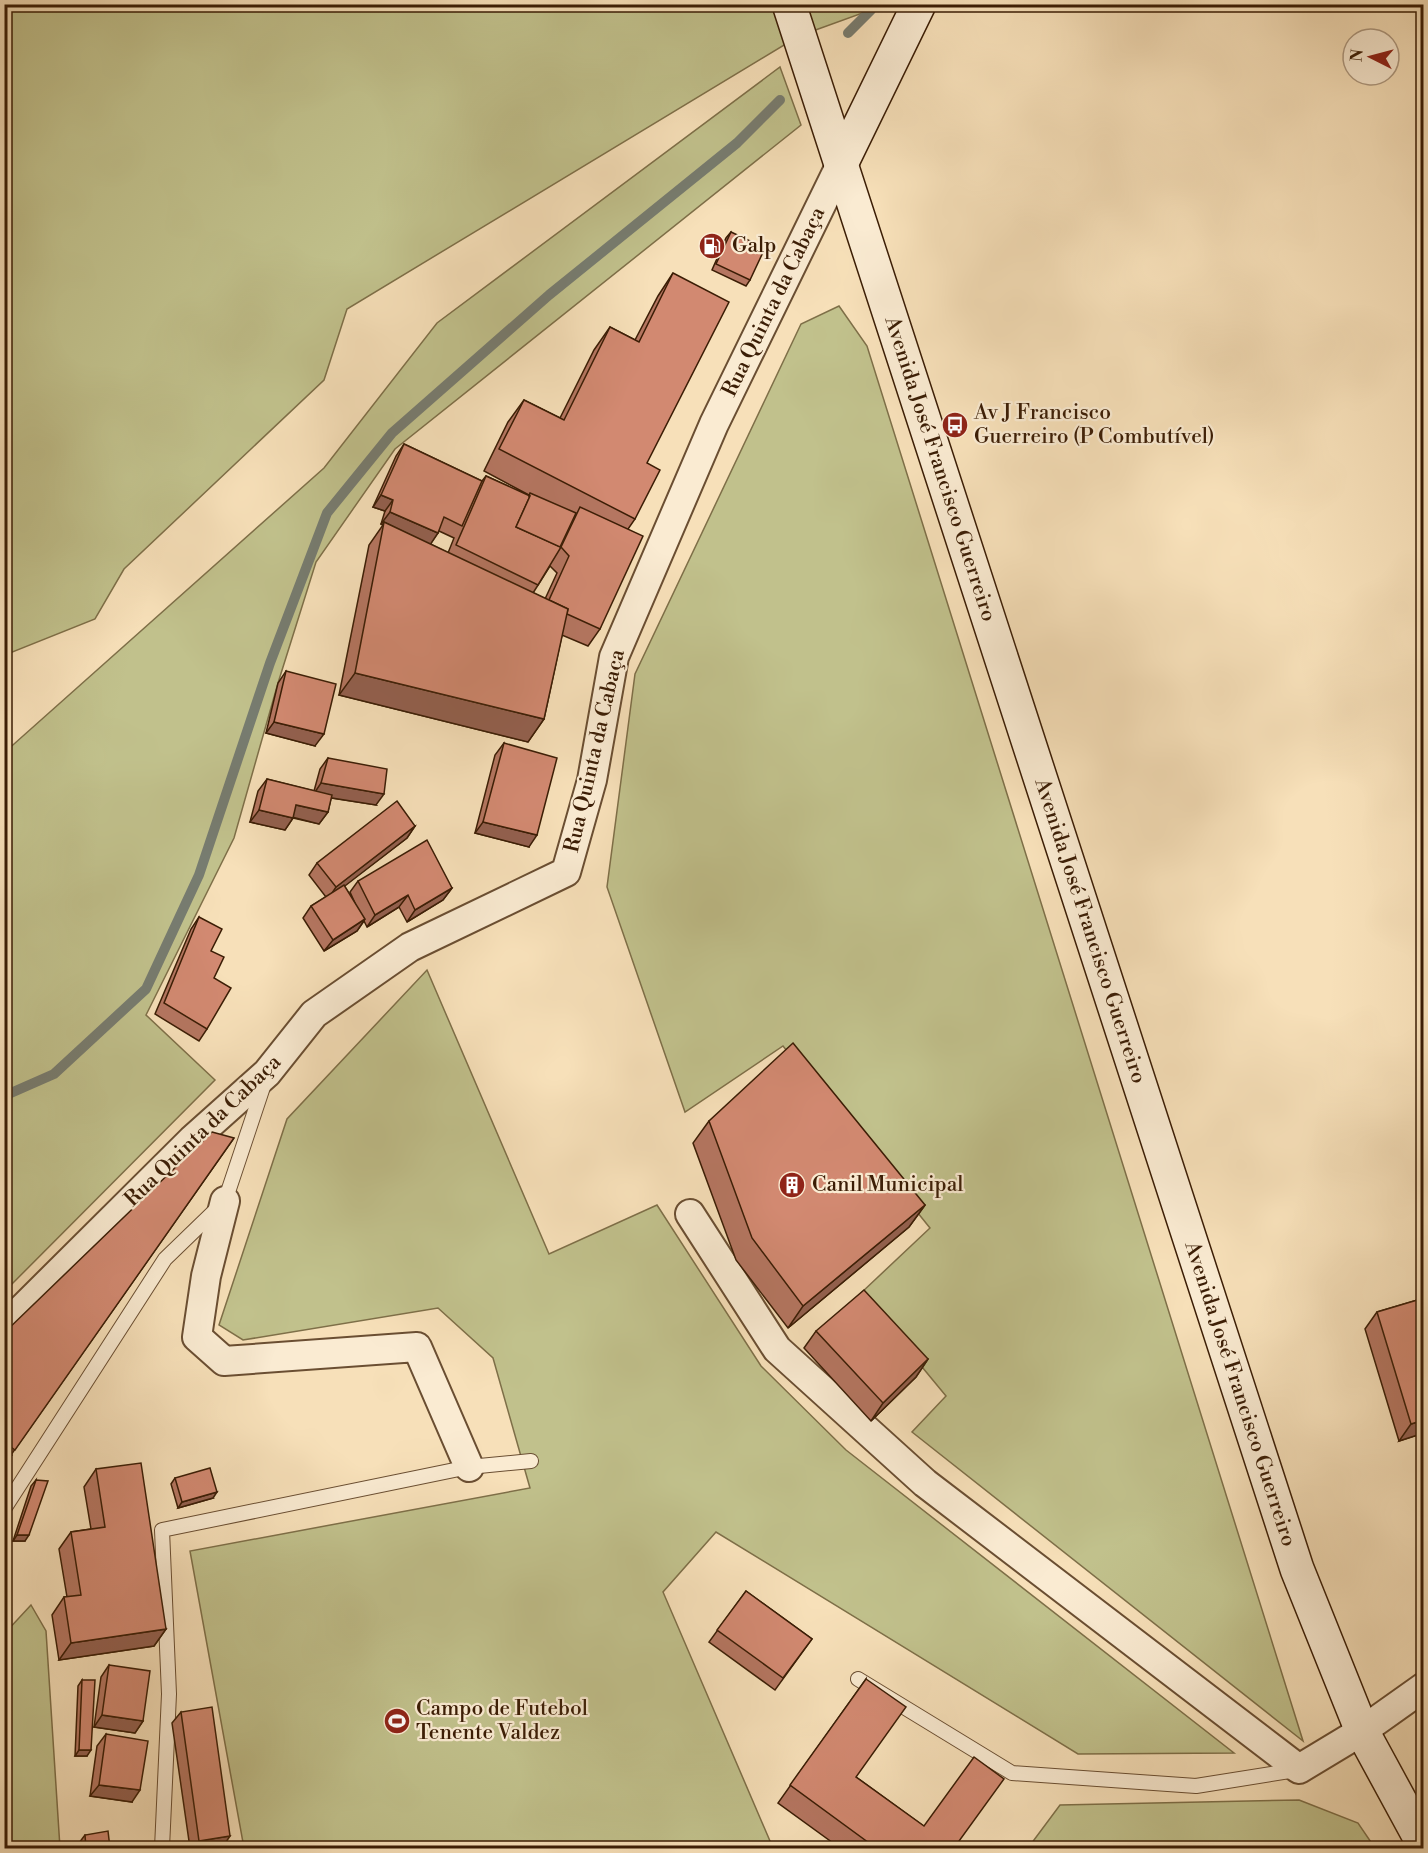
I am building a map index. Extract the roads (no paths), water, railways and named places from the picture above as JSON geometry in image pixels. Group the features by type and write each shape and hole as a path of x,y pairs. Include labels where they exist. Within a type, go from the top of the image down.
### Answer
{"main road":[{"name":"Avenida José Francisco Guerreiro","path":"789,4 1297,1569 1362,1731 1424,1845"},
{"path":"841,164 919,4"}],"street":[{"name":"Rua Quinta da Cabaça","path":"4,1327 192,1140 267,1073 314,1014 410,947 566,872 592,780 614,657 714,424 841,164"},
{"path":"225,1201 206,1276 197,1337 224,1361 417,1347 469,1467"},
{"path":"690,1214 777,1349 925,1483 1299,1769 1362,1731 1424,1687"}],"lane":[{"path":"4,1509 165,1258 225,1201 267,1073"},
{"path":"162,1848 169,1694 162,1530 469,1467 531,1461"},
{"path":"858,1679 1012,1773 1196,1786 1299,1769"}],"waterway":[{"path":"848,33 871,10 873,4"},
{"path":"4,1096 54,1074 146,989 199,875 270,663 327,513 392,433 549,295 737,143 780,100"}],"place":[{"name":"Galp","path":"712,246"},
{"name":"Av J Francisco Guerreiro (P Combutível)","path":"955,425"},
{"name":"Canil Municipal","path":"792,1185"},
{"name":"Campo de Futebol Tenente Valdez","path":"397,1721"}]}
